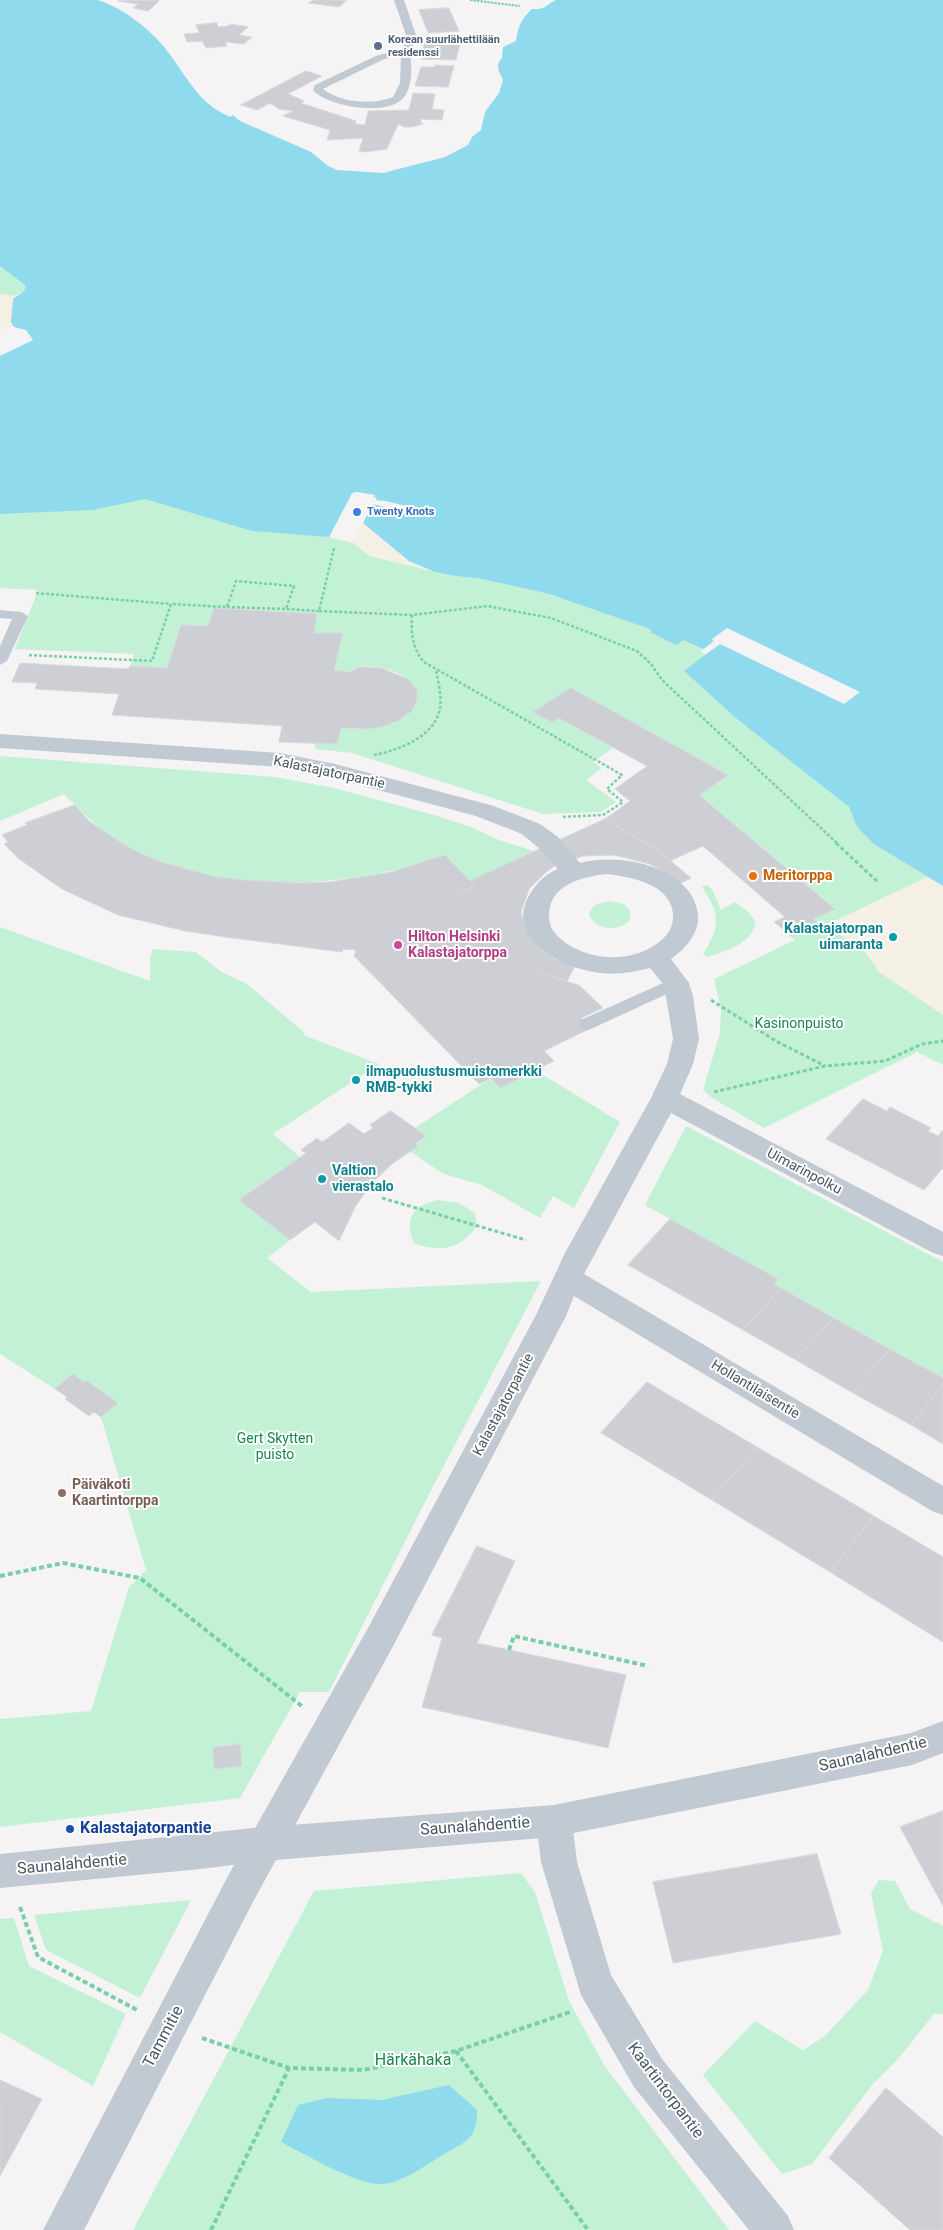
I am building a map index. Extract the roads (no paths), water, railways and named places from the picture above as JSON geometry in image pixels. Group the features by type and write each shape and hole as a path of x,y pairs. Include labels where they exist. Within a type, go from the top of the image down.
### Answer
{"street":[{"name":"Kalastajatorpantie","path":"0,741 280,760 335,771 485,811 531,829 550,844 574,872"},
{"path":"606,866 628,868 654,877 675,892 683,904 686,919 682,933 673,945 656,957 623,965 596,964 577,959 560,950 545,937 537,925 538,900 556,880 574,872 606,866"},
{"name":"Kalastajatorpantie","path":"264,1844 324,1739 551,1316 567,1278 666,1098 680,1064 686,1039 684,1015 676,983 656,957"},
{"name":"Uimarinpolku","path":"666,1098 943,1245"},
{"name":"Hollantilaisentie","path":"567,1278 943,1502"},
{"name":"Saunalahdentie","path":"0,1871 201,1852 264,1844 554,1821 912,1749 943,1737"},
{"name":"Kaartintorpantie","path":"554,1821 559,1862 594,1982 603,1999 648,2073 774,2230"},
{"name":"Tammitie","path":"63,2230 264,1844"}],"lane":[{"path":"399,0 412,38 405,51 378,58 319,87 318,90 326,96 351,103 376,104 393,101 401,95 408,65 405,51"},
{"path":"0,614 21,616 0,661"},
{"path":"587,1024 676,983"}],"water":[{"path":"0,0 98,0 109,4 148,30 164,47 196,91 219,111 230,117 233,115 240,121 311,152 328,166 337,170 383,173 445,157 468,145 472,137 481,130 485,112 499,93 503,80 498,66 502,58 503,47 516,41 521,23 532,9 543,8 556,0 943,0 943,886 874,844 857,827 849,807 737,719 684,671 709,652 683,640 676,645 652,633 650,629 549,594 482,579 435,572 409,561 363,523 377,498 374,497 375,495 352,493 329,537 252,531 145,499 92,510 0,514 0,356 33,340 26,330 14,327 11,322 13,299 24,291 26,286 0,266"},
{"path":"449,2085 477,2110 477,2120 473,2133 459,2146 415,2172 391,2183 372,2183 346,2175 281,2142 298,2105 327,2098 382,2100"}],"place":[{"name":"Korean suurlähettilään residenssi","path":"378,46"},
{"name":"Twenty Knots","path":"357,512"},
{"name":"Meritorppa","path":"753,876"},
{"name":"Kalastajatorpan uimaranta","path":"893,937"},
{"name":"Hilton Helsinki Kalastajatorppa","path":"398,945"},
{"name":"ilmapuolustusmuistomerkki RMB-tykki","path":"356,1080"},
{"name":"Valtion vierastalo","path":"322,1179"},
{"name":"Päiväkoti Kaartintorppa","path":"62,1493"},
{"name":"Kalastajatorpantie","path":"70,1829"}],"park label":[{"name":"Kasinonpuisto","path":"799,1024"},
{"name":"Gert Skytten puisto","path":"275,1448"},
{"name":"Härkähaka","path":"413,2061"}]}
